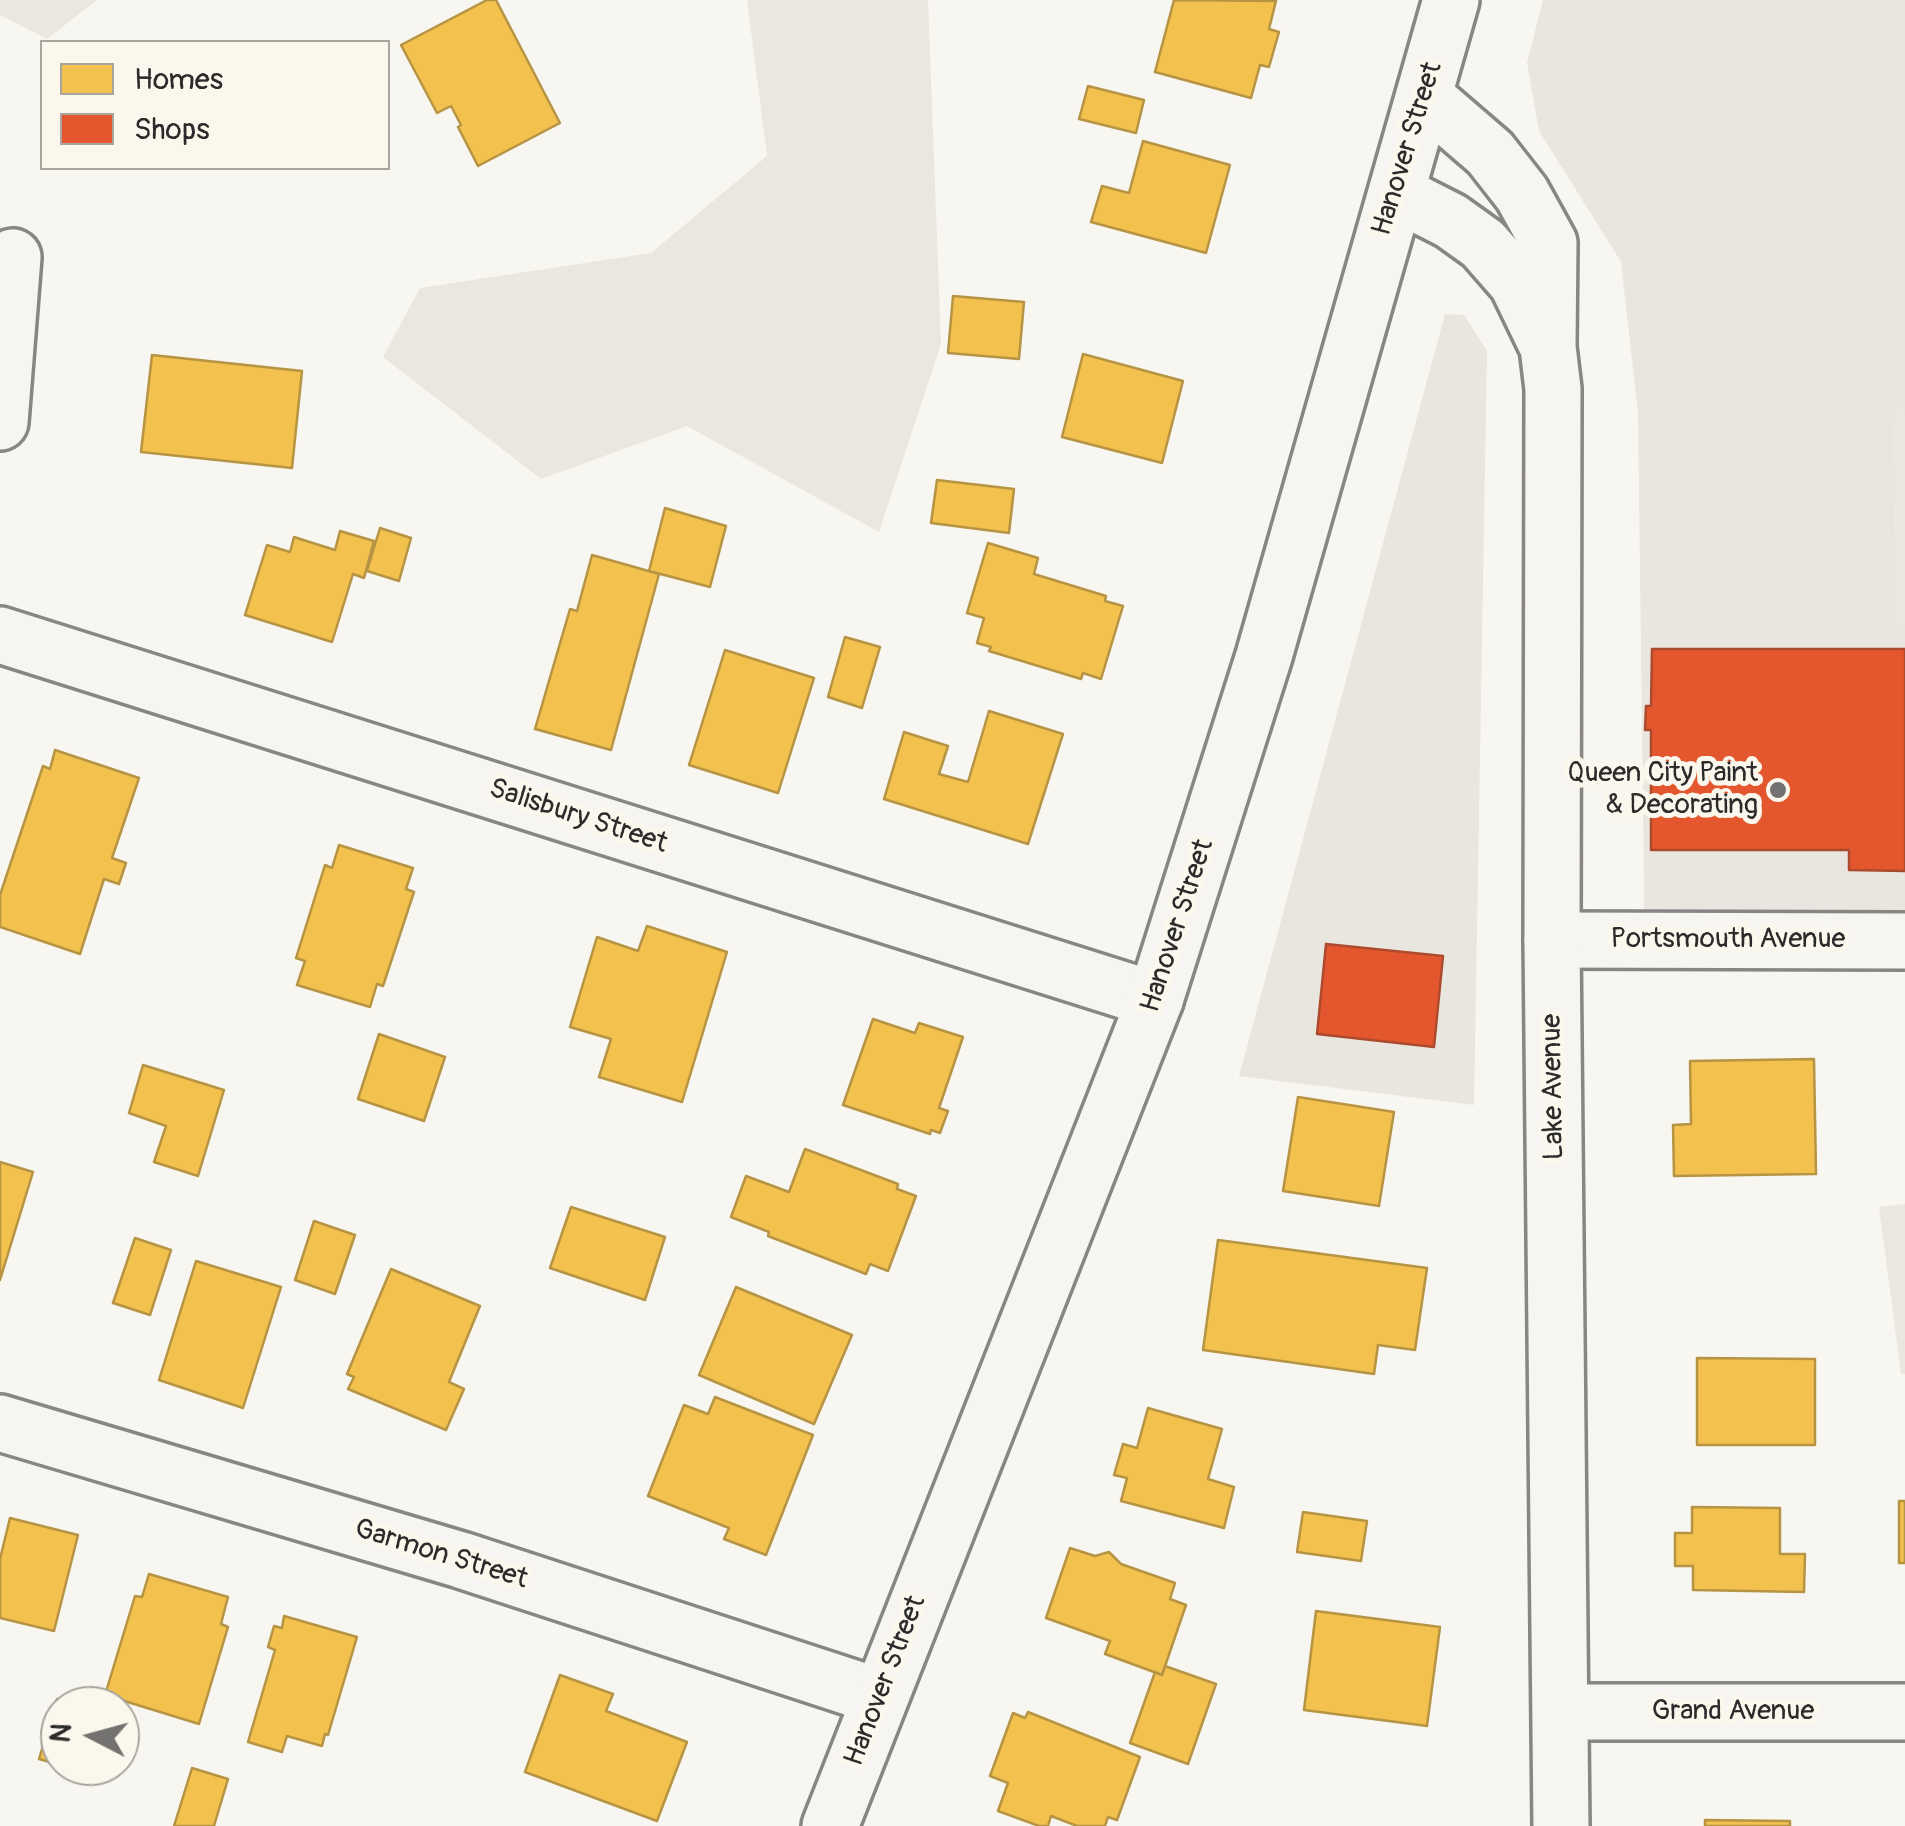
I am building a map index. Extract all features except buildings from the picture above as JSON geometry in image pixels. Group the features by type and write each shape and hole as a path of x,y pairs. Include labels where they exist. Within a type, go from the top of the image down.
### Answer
{"street":[{"name":"Hanover Street","path":"830,1826 1155,1000 1264,656 1451,0"},
{"name":"Lake Avenue","path":"1425,97 1490,153 1522,194 1549,243 1561,1826"},
{"name":"Lake Avenue","path":"1396,193 1451,221 1483,244 1517,283 1548,347"},
{"path":"0,422 13,257"},
{"name":"Salisbury Street","path":"0,635 1155,1000"},
{"name":"Portsmouth Avenue","path":"1552,940 1905,941"},
{"name":"Garmon Street","path":"0,1423 460,1560 880,1697"},
{"name":"Grand Avenue","path":"1562,1712 1905,1712"}],"shaded area":[{"path":"0,0 97,0 47,39 0,15"},
{"path":"747,0 928,0 941,344 879,532 687,426 541,479 383,357 420,288 651,253 767,156"},
{"path":"1543,0 1905,0 1905,409 1894,410 1897,630 1905,631 1905,961 1645,965 1638,413 1621,262 1539,131 1527,63"},
{"path":"1445,314 1464,315 1487,351 1474,1105 1239,1076"},
{"path":"1905,409 1905,631 1897,631 1894,410"},
{"path":"1905,1204 1905,1374 1901,1374 1879,1207"}],"place":[{"name":"Queen City Paint & Decorating","path":"1778,790"}]}
